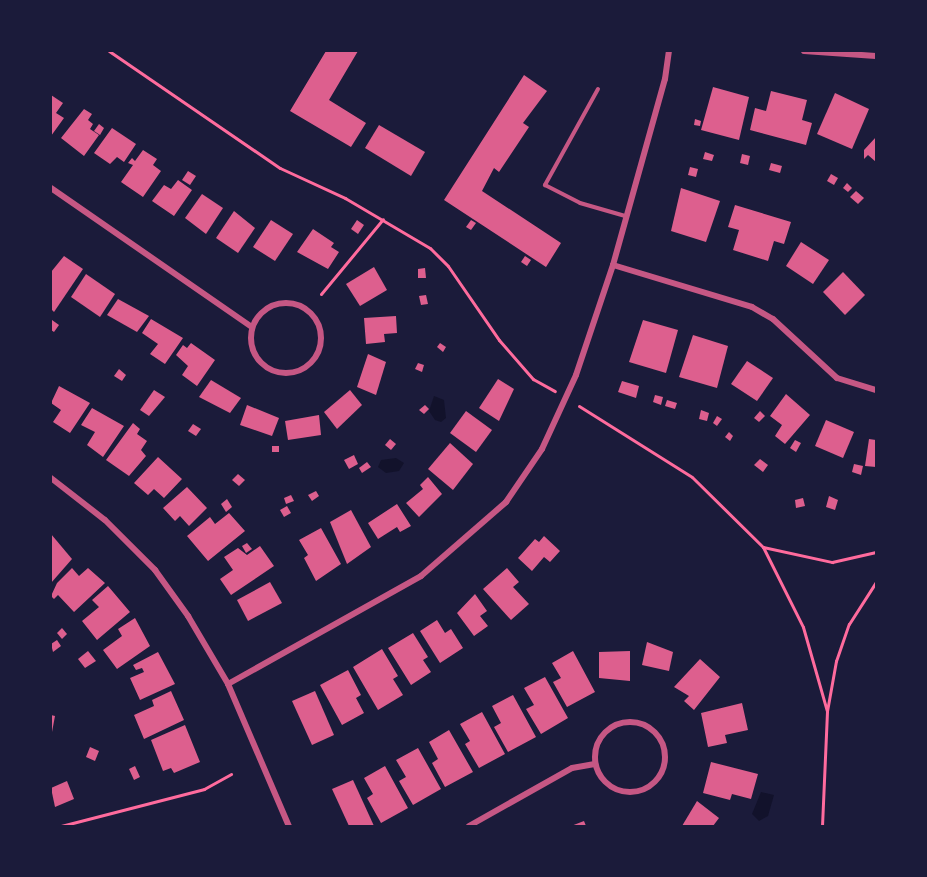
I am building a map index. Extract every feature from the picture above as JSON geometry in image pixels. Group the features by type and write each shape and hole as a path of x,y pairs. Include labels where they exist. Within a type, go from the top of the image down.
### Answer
{"street":[{"path":"228,684 421,576 506,502 542,449 566,398 613,265 624,216 666,79 669,51"},
{"path":"804,51 876,56"},
{"path":"51,199 53,190 252,327"},
{"path":"613,265 752,307 774,319 837,378 876,390"},
{"path":"293,304 314,316 320,327 320,347 313,362 300,372 277,373 266,368 252,351 252,327 266,309 293,304"},
{"path":"51,478 105,520 155,570 228,684 289,826"},
{"path":"629,721 651,728 659,736 666,756 658,779 638,792 615,790 605,782 595,764 601,736 610,727 629,721"},
{"path":"469,826 572,768 595,764"}],"lane":[{"path":"598,89 545,185 580,203 624,216"}],"path":[{"path":"109,51 280,168 383,219 430,248 448,266 499,340 533,379 555,391"},
{"path":"321,294 383,219"},
{"path":"579,406 692,477 764,547 803,627 827,711"},
{"path":"764,547 832,562 876,552"},
{"path":"822,826 827,711 836,661 849,624 876,582"},
{"path":"61,826 204,789 231,774"}],"shaded area":[{"path":"434,396 444,400 446,418 441,422 435,420 429,411"},
{"path":"396,458 404,463 399,471 386,473 378,467 381,460"},
{"path":"761,792 774,795 768,816 759,821 752,814"}],"building":[{"path":"326,51 358,51 329,100 366,123 351,147 290,111"},
{"path":"524,75 547,91 523,123 529,127 499,172 494,168 482,191 561,243 546,267 444,200"},
{"path":"713,87 749,97 739,140 701,130"},
{"path":"771,91 807,100 802,120 812,123 806,145 750,130 755,108 766,111"},
{"path":"835,93 869,109 852,149 817,134"},
{"path":"51,95 63,103 56,113 64,118 51,136"},
{"path":"84,109 92,114 88,120 93,124 90,129 99,135 84,156 61,138"},
{"path":"695,119 701,121 700,126 694,125"},
{"path":"99,124 104,128 100,135 94,131"},
{"path":"379,125 425,152 411,176 365,148"},
{"path":"112,128 136,144 124,162 117,157 110,164 94,153"},
{"path":"876,137 876,162 868,155 864,159 864,150"},
{"path":"143,150 157,159 153,165 161,171 143,197 121,182 133,165 128,163 132,158 135,161"},
{"path":"705,152 714,155 712,161 703,159"},
{"path":"742,154 750,156 748,165 740,163"},
{"path":"771,163 782,166 780,173 769,170"},
{"path":"690,167 698,169 696,177 688,175"},
{"path":"188,171 196,176 190,185 182,180"},
{"path":"831,174 838,178 834,185 827,181"},
{"path":"178,180 192,190 174,216 152,201 164,185 171,189"},
{"path":"847,183 852,188 848,192 843,188"},
{"path":"681,188 720,201 706,242 671,231"},
{"path":"856,191 864,198 858,204 850,197"},
{"path":"202,194 223,208 206,234 185,218"},
{"path":"735,205 791,222 784,244 774,241 768,261 733,250 739,230 728,227"},
{"path":"234,211 255,228 238,253 216,238"},
{"path":"271,220 293,234 275,261 253,247"},
{"path":"357,220 364,225 358,234 351,229"},
{"path":"471,220 476,223 471,230 466,227"},
{"path":"313,229 334,243 331,247 339,252 328,269 297,252"},
{"path":"801,242 829,260 813,284 786,266"},
{"path":"64,256 83,269 54,312 51,309 51,272"},
{"path":"525,256 531,260 527,266 521,262"},
{"path":"374,267 387,290 360,306 346,284"},
{"path":"425,268 426,278 418,278 418,269"},
{"path":"843,272 865,295 845,315 823,292"},
{"path":"86,274 115,294 100,317 71,297"},
{"path":"426,295 428,304 421,305 419,296"},
{"path":"118,299 149,316 137,332 107,315"},
{"path":"396,316 397,333 384,334 385,342 366,344 364,318"},
{"path":"151,319 183,338 165,364 150,354 158,344 142,333"},
{"path":"52,320 59,325 54,332 51,330"},
{"path":"643,320 678,330 666,373 629,362"},
{"path":"693,335 728,346 717,388 679,377"},
{"path":"191,343 215,360 197,386 182,375 188,366 176,355 183,345 187,348"},
{"path":"440,343 446,347 443,352 437,347"},
{"path":"368,354 386,362 376,395 357,387"},
{"path":"747,361 773,378 757,401 731,384"},
{"path":"418,363 424,365 422,372 415,369"},
{"path":"119,369 126,375 122,381 114,376"},
{"path":"498,379 514,389 499,421 479,408"},
{"path":"211,380 241,398 230,413 199,397"},
{"path":"622,381 639,386 636,398 618,392"},
{"path":"59,386 90,403 70,433 53,422 61,410 51,403"},
{"path":"154,390 165,397 149,416 140,410"},
{"path":"350,390 362,405 337,429 324,412"},
{"path":"786,394 810,415 785,444 775,436 782,425 770,416"},
{"path":"655,395 663,397 661,405 653,402"},
{"path":"667,400 677,403 675,409 665,406"},
{"path":"247,405 279,418 272,436 240,425"},
{"path":"425,405 429,409 424,414 419,410"},
{"path":"92,408 124,426 103,457 87,445 95,432 81,425"},
{"path":"701,410 709,413 707,421 699,419"},
{"path":"466,411 492,430 476,452 450,433"},
{"path":"760,411 765,416 759,422 754,418"},
{"path":"319,415 321,435 288,440 285,421"},
{"path":"717,416 722,419 717,426 713,423"},
{"path":"826,420 854,432 843,458 815,446"},
{"path":"133,423 140,429 137,434 147,441 141,450 146,456 129,476 106,460"},
{"path":"193,424 201,429 196,436 188,431"},
{"path":"729,432 733,436 730,441 725,437"},
{"path":"390,439 396,444 391,450 385,445"},
{"path":"869,439 876,440 876,467 865,466"},
{"path":"795,440 801,443 796,452 790,448"},
{"path":"450,443 473,464 453,490 428,469"},
{"path":"272,446 279,446 279,452 272,452"},
{"path":"354,455 358,464 349,469 344,460"},
{"path":"158,457 182,479 164,498 154,489 148,495 134,483"},
{"path":"760,459 768,465 763,472 754,465"},
{"path":"367,462 371,467 362,473 359,468"},
{"path":"854,464 863,466 861,475 852,472"},
{"path":"238,474 245,480 239,486 232,480"},
{"path":"428,477 442,494 419,517 406,503 423,489 420,485"},
{"path":"187,487 207,508 189,526 180,516 175,521 163,508"},
{"path":"316,491 319,496 312,501 308,495"},
{"path":"291,495 294,501 286,504 284,498"},
{"path":"829,496 838,500 835,510 826,507"},
{"path":"803,498 805,506 796,508 795,500"},
{"path":"227,499 232,507 226,512 221,504"},
{"path":"397,504 411,526 400,532 397,527 378,539 368,523"},
{"path":"287,506 291,513 284,517 280,510"},
{"path":"351,510 371,547 347,564 330,522"},
{"path":"229,513 245,531 208,561 187,536 210,517 215,524"},
{"path":"321,528 341,564 316,581 304,558 308,555 299,540"},
{"path":"51,534 72,559 51,583"},
{"path":"544,536 560,551 550,562 544,557 532,571 518,558 535,539 539,542"},
{"path":"247,543 252,549 246,553 242,546"},
{"path":"260,546 274,566 231,595 220,579 233,570 224,557 238,548 247,555"},
{"path":"72,568 79,576 88,568 105,583 74,612 58,595 54,599 51,596 57,583"},
{"path":"507,568 519,582 513,587 529,604 511,620 483,589"},
{"path":"270,582 282,603 248,621 237,600"},
{"path":"108,586 130,612 97,640 82,621 99,607 92,600"},
{"path":"475,594 487,611 480,616 488,626 474,636 457,613"},
{"path":"135,618 150,646 117,669 103,650 122,636 118,629"},
{"path":"437,620 445,633 451,629 463,648 440,663 420,631"},
{"path":"62,628 67,634 62,639 57,633"},
{"path":"413,633 428,657 423,660 431,672 411,685 388,648"},
{"path":"57,640 61,646 53,652 51,644"},
{"path":"647,642 673,652 669,671 642,665"},
{"path":"382,649 398,676 393,679 403,695 378,710 353,667"},
{"path":"88,651 96,661 85,668 78,659"},
{"path":"573,651 595,692 567,707 553,682 561,678 552,663"},
{"path":"630,651 630,681 599,678 599,652"},
{"path":"158,652 175,684 140,700 130,678 144,672 142,668 136,670 133,665"},
{"path":"700,659 720,677 694,710 684,701 689,696 674,687"},
{"path":"348,670 361,695 356,698 364,713 342,725 320,685"},
{"path":"545,677 568,718 541,734 526,709 534,705 524,688"},
{"path":"171,691 184,720 144,739 134,715 154,706 152,700"},
{"path":"315,691 334,735 312,745 292,701"},
{"path":"513,695 536,737 508,752 494,727 501,723 492,706"},
{"path":"742,703 748,730 725,735 727,743 708,747 701,713"},
{"path":"482,712 505,754 479,768 465,744 470,741 460,724"},
{"path":"51,715 55,716 52,732 51,732"},
{"path":"185,725 200,762 174,773 171,768 163,771 151,740"},
{"path":"449,730 473,772 445,787 432,763 438,759 429,742"},
{"path":"90,747 99,751 95,761 86,757"},
{"path":"418,748 441,789 413,805 399,781 406,777 396,760"},
{"path":"711,762 758,774 751,799 732,794 730,800 703,793"},
{"path":"135,766 140,777 134,780 129,769"},
{"path":"385,766 408,808 381,823 367,798 373,794 364,778"},
{"path":"353,780 374,826 349,826 332,789"},
{"path":"67,781 74,799 55,807 51,788"},
{"path":"697,801 719,818 713,826 682,826"},
{"path":"584,821 586,826 571,826"}]}
